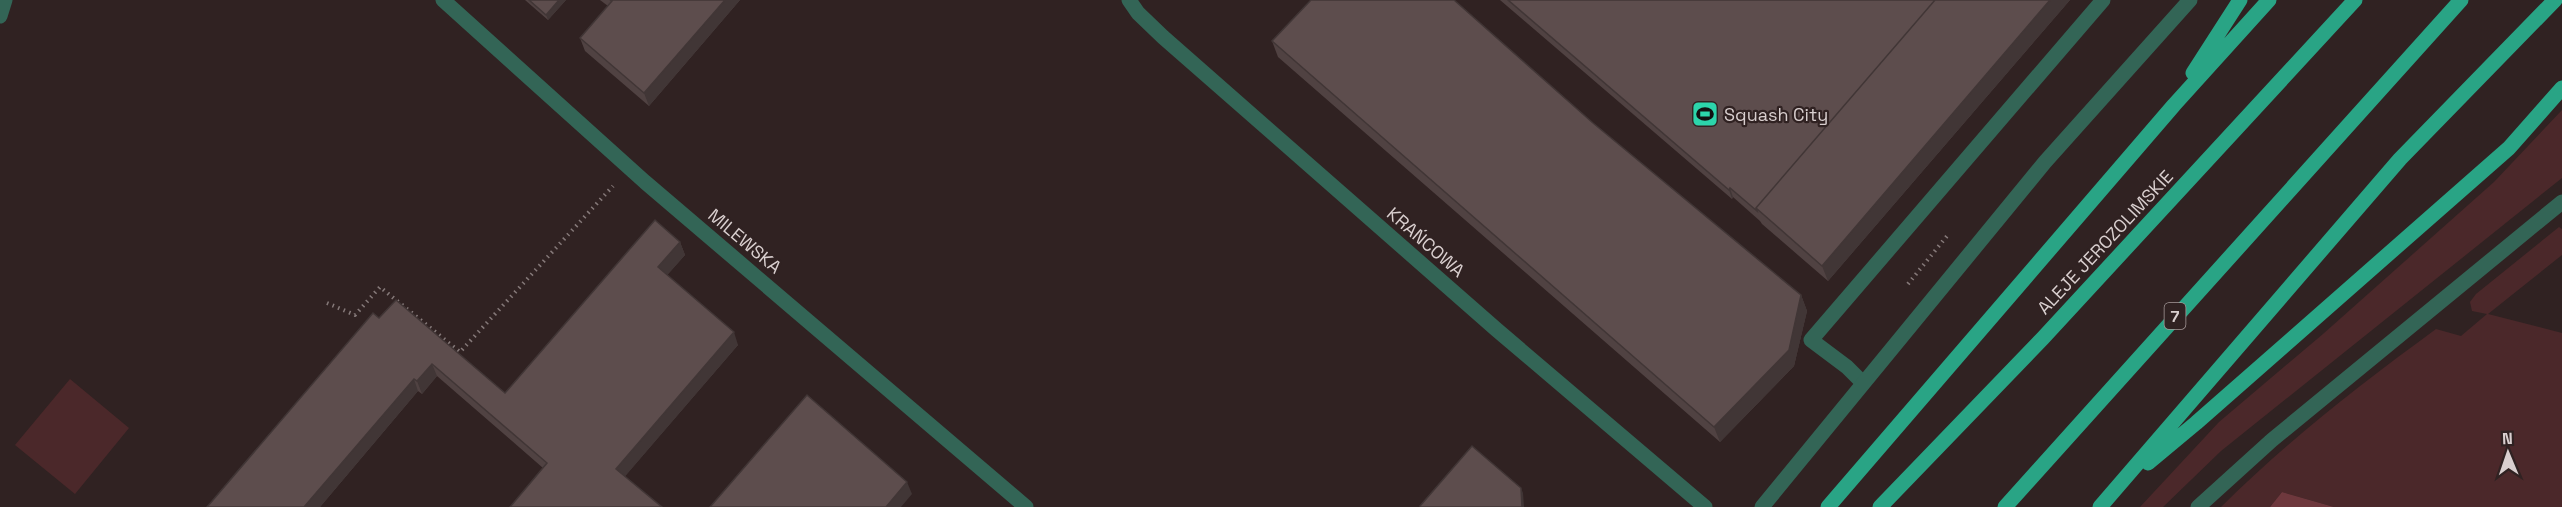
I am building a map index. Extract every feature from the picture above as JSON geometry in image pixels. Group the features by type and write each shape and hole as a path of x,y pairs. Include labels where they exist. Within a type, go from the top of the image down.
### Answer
{"main road":[{"path":"2174,105 2240,0"},
{"path":"1828,507 2174,105 2269,0"},
{"name":"ALEJE JEROZOLIMSKIE","path":"1880,507 2043,338 2355,0"},
{"name":"7","path":"2008,504 2461,0"},
{"path":"2100,507 2400,159 2555,0"},
{"path":"2117,487 2205,416 2509,148 2562,88"}],"street":[{"path":"0,16 5,0"},
{"name":"MILEWSKA","path":"444,0 630,168 1026,507"},
{"name":"KRAŃCOWA","path":"1129,0 1138,13 1163,38 1497,330 1705,507"},
{"path":"1863,383 1847,367 1811,340 2103,0"},
{"path":"1762,507 2045,162 2190,0"},
{"path":"2198,507 2272,440 2562,202"}],"path":[{"path":"327,303 355,315 380,287 460,352 630,168"}],"shaded area":[{"path":"2562,110 2562,178 2221,451 2163,507 2140,507 2219,422 2323,334 2494,182"},
{"path":"2559,227 2562,229 2562,255 2488,314 2562,333 2562,507 2334,507 2282,492 2270,507 2221,507 2325,414 2436,329 2461,336 2487,314 2472,311 2470,302 2476,294"},
{"path":"70,379 129,428 75,494 15,445"},
{"path":"2282,492 2334,507 2270,507"}],"building":[{"path":"529,0 559,0 546,15"},
{"path":"610,0 725,0 644,93 580,38 612,1"},
{"path":"1311,0 1454,0 1593,123 1801,295 1789,350 1714,427 1272,41"},
{"path":"1508,0 1935,0 1756,208 1757,211 1730,188 1729,190"},
{"path":"1935,0 2050,0 1822,266 1756,208"},
{"path":"655,220 680,242 658,267 734,332 616,469 662,507 510,507 547,463 432,364 417,381 414,379 304,507 207,507 373,313 379,318 396,300 505,393"},
{"path":"807,395 907,482 886,507 710,507"},
{"path":"1472,446 1521,488 1522,507 1421,507 1420,506"}],"place":[{"name":"Squash City","path":"1705,114"}]}
